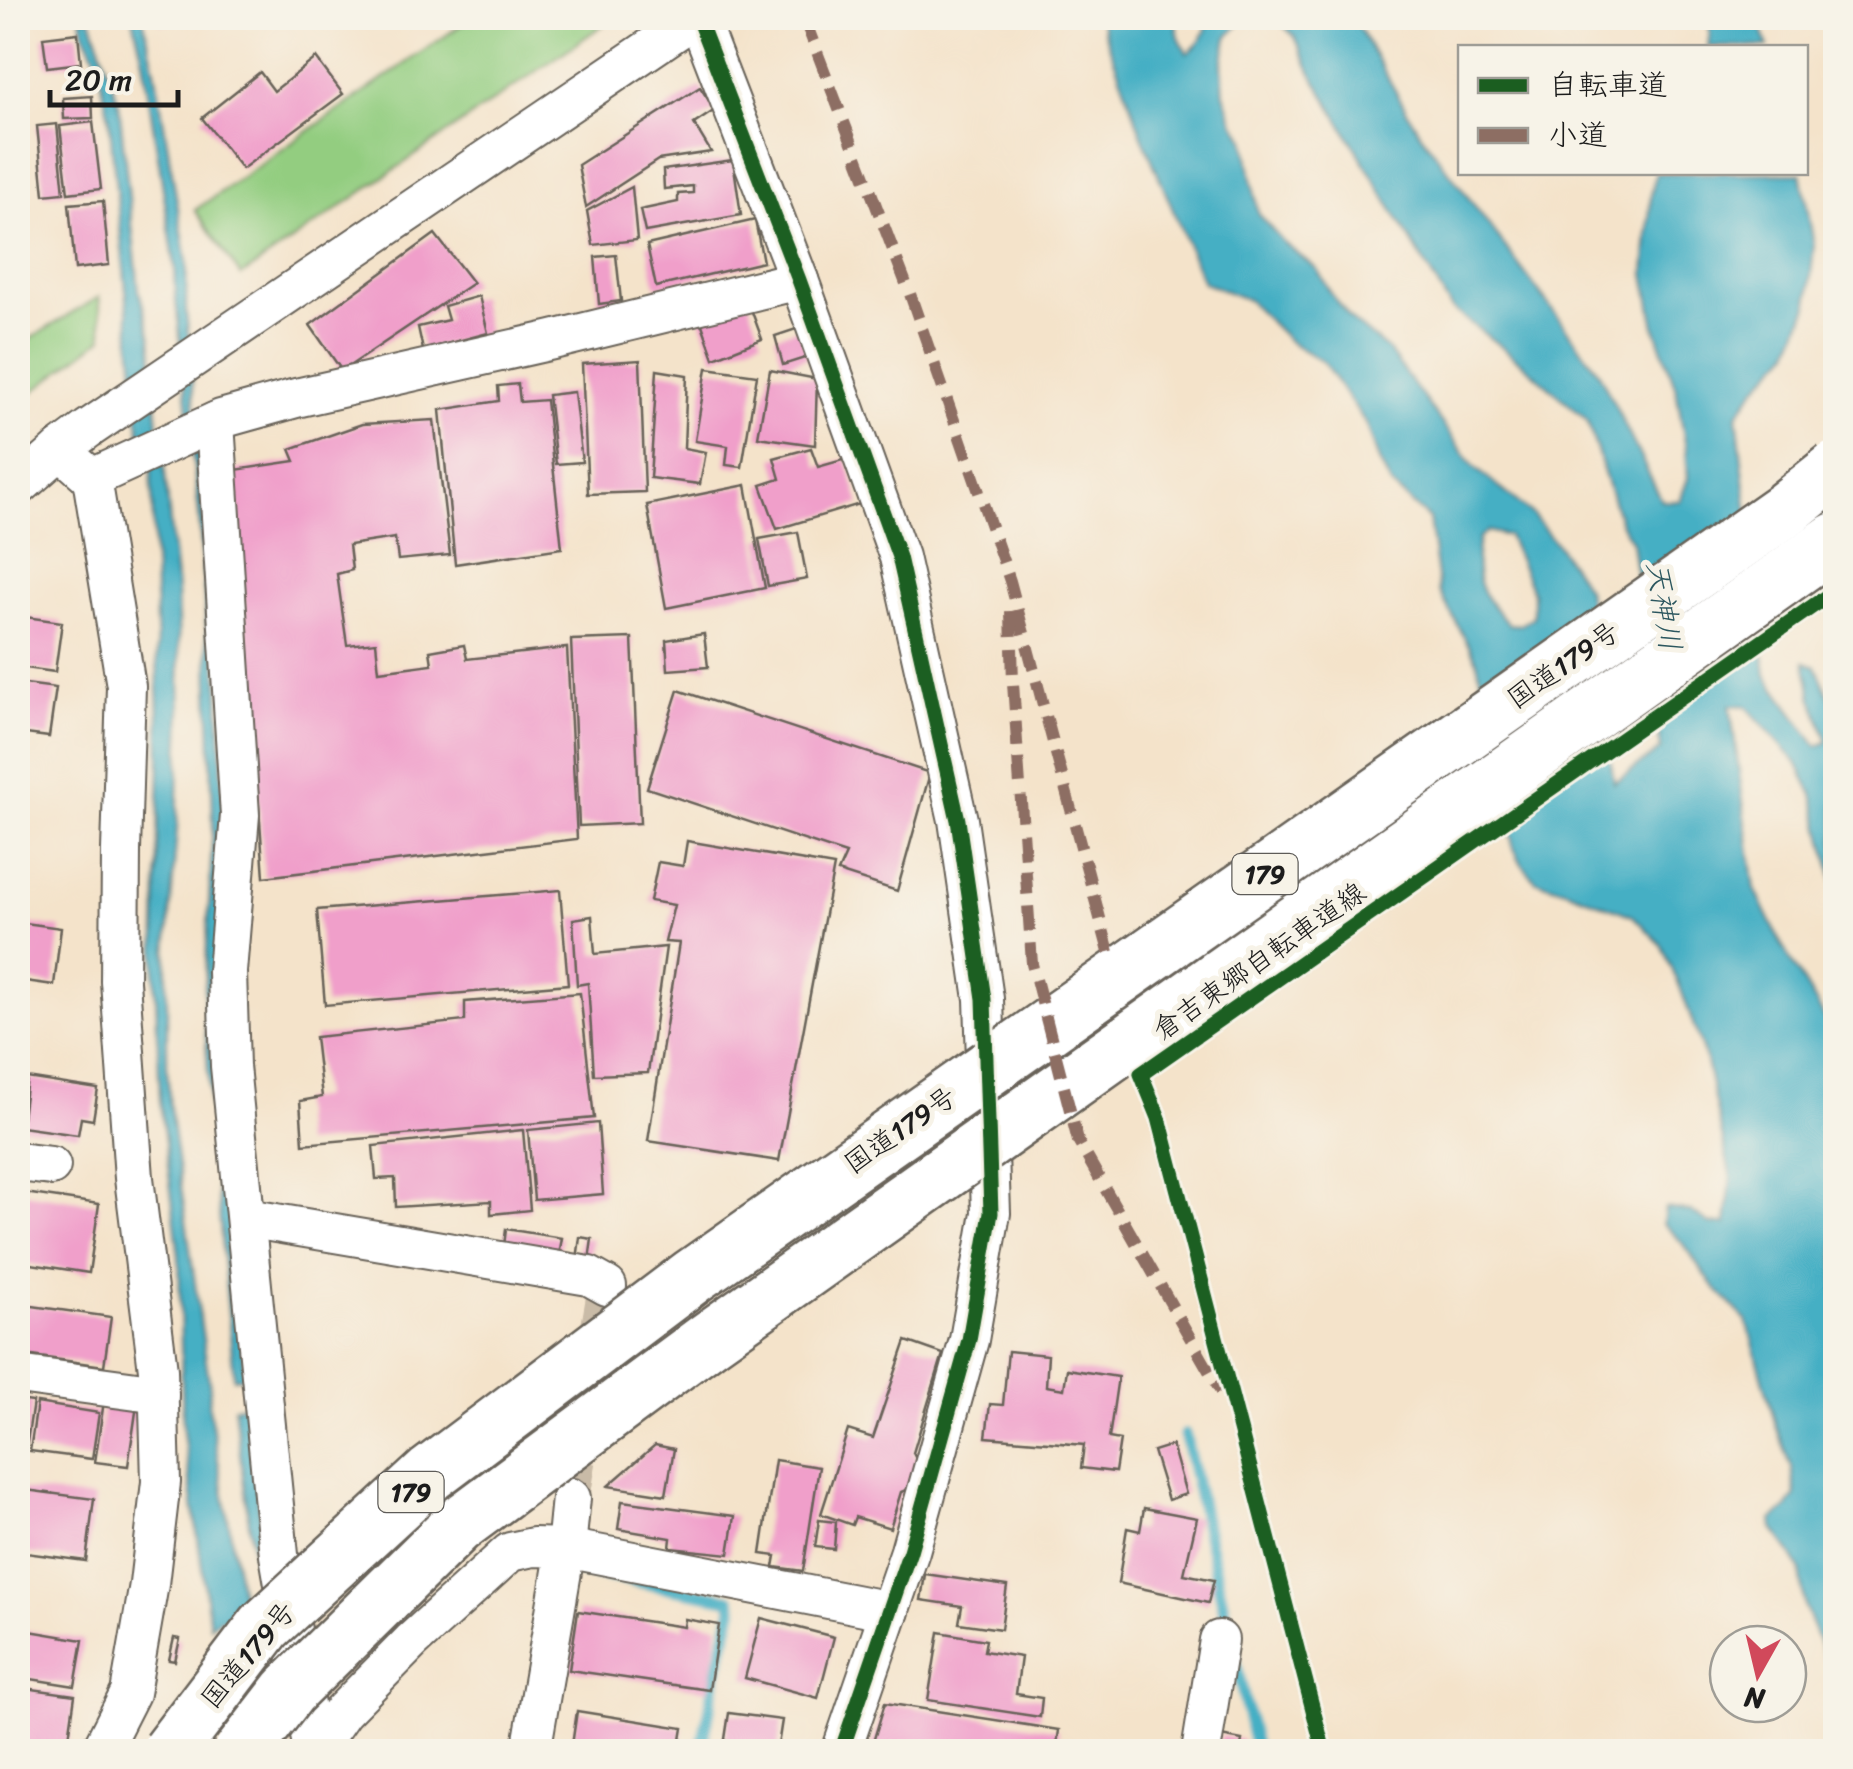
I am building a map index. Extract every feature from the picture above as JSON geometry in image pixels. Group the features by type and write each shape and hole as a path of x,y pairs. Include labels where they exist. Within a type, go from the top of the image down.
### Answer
{"highway":[{"name":"国道179号","path":"168,1752 265,1626 430,1474 693,1276 1754,531 1836,469"},
{"name":"国道179号","path":"242,1752 289,1692 457,1526 709,1339 1836,540"}],"street":[{"path":"18,486 120,407 696,18 799,280 899,556 958,820 984,999 992,1212 970,1340 910,1551 841,1752"},
{"path":"92,478 215,422 296,398 799,280"},
{"path":"215,422 240,815 228,972 230,1066 279,1555 313,1752"},
{"path":"60,450 92,478 126,686 120,981 134,1178 159,1394 161,1482 149,1584 130,1693 100,1752"},
{"path":"246,1218 589,1276 607,1286"},
{"path":"18,1375 159,1394"},
{"path":"531,1752 571,1498"},
{"path":"313,1752 353,1700 510,1552 566,1548 890,1611"},
{"path":"1201,1752 1218,1640"}],"green space":[{"path":"471,18 613,18 241,276 195,210"},
{"path":"99,297 103,338 18,403 18,346"}],"water":[{"path":"81,18 91,18 119,104 139,290 151,336 177,590 181,709 167,952 167,1065 210,1388 209,1407 242,1600 210,1626 183,1432 179,1256 160,1101 155,973 160,755 151,461 140,433 109,117 96,58"},
{"path":"133,18 143,18 155,70 187,261 186,309 219,688 244,1377 234,1378 204,1005 213,823 199,514 175,267"},
{"name":"天神川","path":"1099,18 1175,18 1187,53 1202,38 1208,18 1254,18 1241,22 1227,38 1222,65 1224,94 1234,122 1245,138 1258,214 1284,243 1317,269 1351,320 1388,350 1475,468 1531,513 1587,589 1614,783 1661,749 1632,542 1620,523 1587,420 1451,308 1314,78 1295,37 1276,18 1353,18 1418,130 1598,371 1662,501 1680,501 1688,478 1676,389 1655,327 1645,274 1656,175 1801,175 1814,245 1808,306 1790,351 1737,415 1766,675 1817,746 1828,742 1805,662 1816,666 1835,709 1835,887 1813,795 1797,763 1746,706 1730,705 1755,889 1783,947 1835,1035 1835,1683 1805,1608 1800,1570 1773,1529 1772,1520 1796,1495 1792,1468 1776,1426 1747,1321 1663,1224 1665,1208 1692,1212 1710,1224 1726,1224 1731,1178 1705,1057 1661,944 1633,916 1536,881 1522,864 1513,846 1477,661 1439,591 1429,519 1391,485 1367,425 1323,362 1290,342 1248,300 1203,282 1144,141","holes":["1488,531 1508,536 1533,593 1533,617 1520,625 1509,624 1480,586 1479,538"]},
{"path":"1704,18 1758,18 1767,45 1708,45 1710,30"},
{"path":"245,1405 267,1570 256,1578 234,1407"}],"building":[{"path":"159,18 201,18 201,20 160,24"},
{"path":"78,33 81,63 47,67 43,37"},
{"path":"316,58 343,94 242,169 202,118 260,72 274,91"},
{"path":"700,87 715,110 694,124 711,152 658,160 586,207 578,165"},
{"path":"92,96 93,118 64,119 63,98"},
{"path":"93,122 101,189 68,193 60,126"},
{"path":"57,124 64,193 44,195 37,126"},
{"path":"733,160 741,215 645,232 640,210 678,202 678,194 693,193 693,186 664,189 663,170"},
{"path":"632,187 637,240 593,245 587,211"},
{"path":"103,201 109,265 75,269 69,204"},
{"path":"755,220 763,262 656,287 647,245"},
{"path":"435,234 473,283 342,371 310,325"},
{"path":"616,255 621,301 599,304 595,257"},
{"path":"479,296 488,333 423,350 418,327 448,320 444,306"},
{"path":"748,301 762,339 714,358 700,319"},
{"path":"799,328 808,357 783,365 775,336"},
{"path":"640,360 645,492 588,494 582,364"},
{"path":"707,368 757,375 742,467 726,465 728,446 695,441"},
{"path":"657,370 687,375 684,448 706,452 700,484 650,478"},
{"path":"770,370 817,379 815,445 758,437"},
{"path":"518,384 520,402 546,400 562,548 455,564 440,410 499,401 498,386"},
{"path":"574,392 582,462 556,464 548,395"},
{"path":"434,420 450,555 398,560 395,538 349,545 352,570 337,574 347,645 376,642 379,671 432,664 430,651 464,645 467,659 567,648 577,839 264,877 235,470 295,461 290,449 362,424"},
{"path":"811,448 818,467 846,459 860,504 777,529 761,485 780,479 774,458"},
{"path":"746,485 765,588 666,608 647,505"},
{"path":"798,532 807,579 768,586 759,539"},
{"path":"18,616 62,622 55,672 18,667"},
{"path":"704,634 708,667 668,670 666,640"},
{"path":"632,638 640,823 579,826 571,640"},
{"path":"18,683 56,688 49,737 18,733"},
{"path":"678,690 930,773 897,891 838,872 846,854 647,788"},
{"path":"687,841 834,866 779,1161 648,1141 679,943 665,942 674,905 650,901 658,862 683,866"},
{"path":"560,890 568,984 325,1005 317,910"},
{"path":"592,916 595,954 666,947 648,1073 594,1075 588,983 577,985 573,919"},
{"path":"18,922 61,928 54,985 18,980"},
{"path":"580,993 594,1118 303,1144 300,1101 322,1097 315,1037 465,1021 465,1002"},
{"path":"27,1078 98,1089 93,1120 81,1118 78,1135 21,1127"},
{"path":"598,1123 603,1194 534,1200 528,1130"},
{"path":"523,1130 530,1210 491,1214 491,1201 396,1207 395,1178 376,1179 373,1146"},
{"path":"18,1192 99,1204 89,1273 18,1262"},
{"path":"506,1229 562,1238 559,1255 504,1246"},
{"path":"580,1237 592,1239 589,1261 577,1260"},
{"path":"18,1304 111,1317 104,1366 18,1354"},
{"path":"906,1341 943,1354 913,1453 919,1465 911,1488 901,1492 890,1528 855,1517 852,1525 821,1514 848,1430 873,1438"},
{"path":"1008,1351 1048,1355 1046,1386 1064,1389 1067,1369 1118,1377 1109,1438 1120,1440 1115,1472 1081,1468 1084,1445 986,1437 990,1404 1003,1405"},
{"path":"18,1400 33,1402 26,1449 18,1448"},
{"path":"104,1401 137,1405 128,1466 95,1462"},
{"path":"37,1403 99,1413 92,1459 30,1451"},
{"path":"655,1445 674,1449 666,1495 608,1486"},
{"path":"1172,1445 1186,1494 1168,1500 1153,1451"},
{"path":"775,1460 819,1467 803,1571 774,1567 776,1556 761,1554"},
{"path":"18,1489 94,1499 86,1561 18,1552"},
{"path":"622,1501 735,1516 729,1554 670,1548 671,1538 618,1529"},
{"path":"1144,1508 1197,1518 1184,1574 1214,1580 1208,1603 1118,1583 1127,1528 1140,1531"},
{"path":"819,1520 836,1522 834,1549 815,1547"},
{"path":"925,1574 1007,1586 1001,1629 959,1623 962,1606 921,1600"},
{"path":"578,1611 684,1627 685,1619 719,1625 709,1690 569,1670"},
{"path":"761,1618 834,1637 818,1698 745,1678"},
{"path":"18,1629 83,1640 75,1686 18,1677"},
{"path":"939,1632 986,1640 984,1651 1021,1657 1016,1694 1042,1698 1040,1717 928,1700"},
{"path":"174,1638 180,1639 175,1661 169,1660"},
{"path":"18,1687 75,1695 67,1752 18,1752"},
{"path":"885,1703 1059,1730 1056,1752 870,1752"},
{"path":"577,1711 683,1728 679,1752 571,1752"},
{"path":"729,1713 782,1720 777,1752 723,1752"},
{"path":"1221,1736 1242,1740 1240,1752 1218,1752"}],"waterway":[{"path":"1185,1435 1256,1752"},
{"path":"581,1571 730,1599 733,1609 701,1752"},
{"path":"224,1599 232,1643"}],"tunnel":[{"path":"571,1498 607,1286"}],"marked path":[{"path":"804,18 910,294 1010,581 1109,952"},
{"path":"1011,611 1032,964 1078,1141 1221,1392"}],"cycle path":[{"path":"698,18 799,280 899,557 958,820 984,999 991,1213 969,1340 910,1551 841,1752"},
{"name":"倉吉東郷自転車道線","path":"1324,1752 1159,1118 1141,1074 1836,590"}]}
